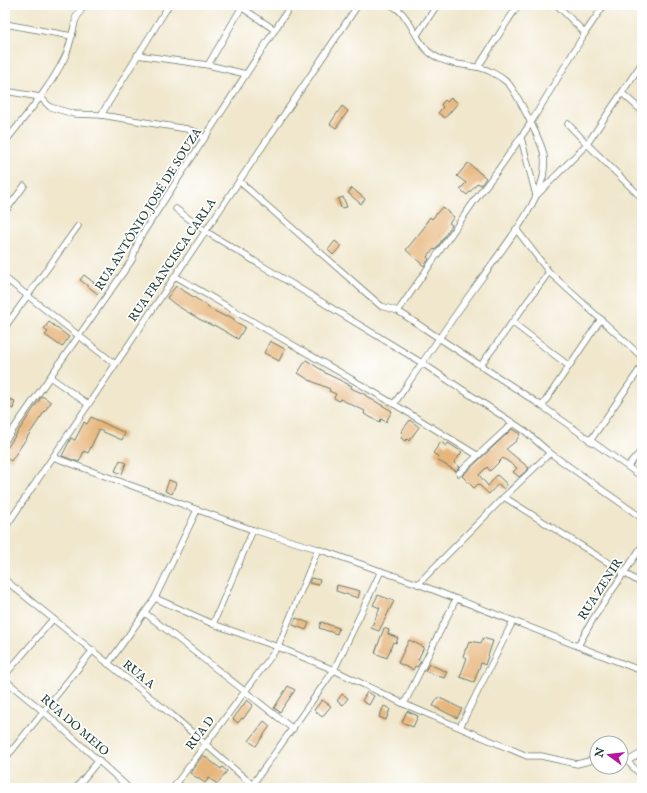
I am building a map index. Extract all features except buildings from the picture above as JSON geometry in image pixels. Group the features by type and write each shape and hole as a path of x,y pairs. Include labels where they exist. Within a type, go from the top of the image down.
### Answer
{"street":[{"path":"5,142 47,88 66,56 76,18 83,5"},
{"path":"101,114 169,5"},
{"name":"RUA ANTÔNIO JOSÉ DE SOUZA","path":"5,441 7,433 50,377 132,260 139,239 291,5"},
{"name":"RUA FRANCISCA CARLA","path":"5,527 358,5"},
{"path":"391,5 400,11 431,54 443,62 478,67 494,74 507,83 514,91 530,124 541,142 544,156 543,176 537,196"},
{"path":"417,35 437,5"},
{"path":"478,67 518,5"},
{"path":"557,5 585,32"},
{"path":"398,311 475,200 521,138 585,32 604,5"},
{"path":"208,65 242,6 275,30"},
{"path":"5,24 72,36"},
{"path":"137,55 208,65 246,74"},
{"path":"394,404 516,229 537,196 587,144 642,64"},
{"path":"5,91 40,97 50,107 74,114 101,114 187,129 198,133 204,139"},
{"path":"622,93 642,111"},
{"path":"568,124 642,198"},
{"path":"521,138 537,196"},
{"path":"239,181 381,306 398,311 481,365 642,477"},
{"path":"5,212 24,186"},
{"path":"176,209 205,231 422,363 513,422 550,452 642,518"},
{"path":"5,327 78,226"},
{"path":"516,229 549,272 642,357"},
{"path":"481,365 549,272"},
{"path":"175,276 394,404 477,455"},
{"path":"5,278 115,364"},
{"path":"542,406 601,319"},
{"path":"512,322 569,366"},
{"path":"590,441 642,366"},
{"path":"50,377 88,404"},
{"path":"459,472 513,422"},
{"path":"628,466 642,450"},
{"path":"418,584 550,452"},
{"path":"53,457 253,530 318,549 418,584 642,671"},
{"path":"504,497 642,584"},
{"path":"108,664 155,598 197,510"},
{"path":"213,624 253,530"},
{"name":"RUA ZENIR","path":"578,646 593,619 642,546"},
{"name":"RUA D","path":"174,785 206,745 278,646 318,549"},
{"path":"253,787 334,670 381,571"},
{"name":"RUA A","path":"5,580 172,715 253,787"},
{"path":"155,598 213,624 278,646 334,670 404,704 527,756 541,756 577,764 589,761"},
{"path":"404,704 456,599"},
{"path":"145,613 293,729"},
{"path":"5,675 53,619"},
{"path":"460,727 513,622"},
{"path":"5,759 93,650"},
{"name":"RUA DO MEIO","path":"5,680 44,712 129,788"},
{"path":"5,746 11,751"},
{"path":"629,760 642,753"},
{"path":"76,788 99,760"},
{"path":"629,763 642,776"},
{"path":"174,785 184,788"}]}
